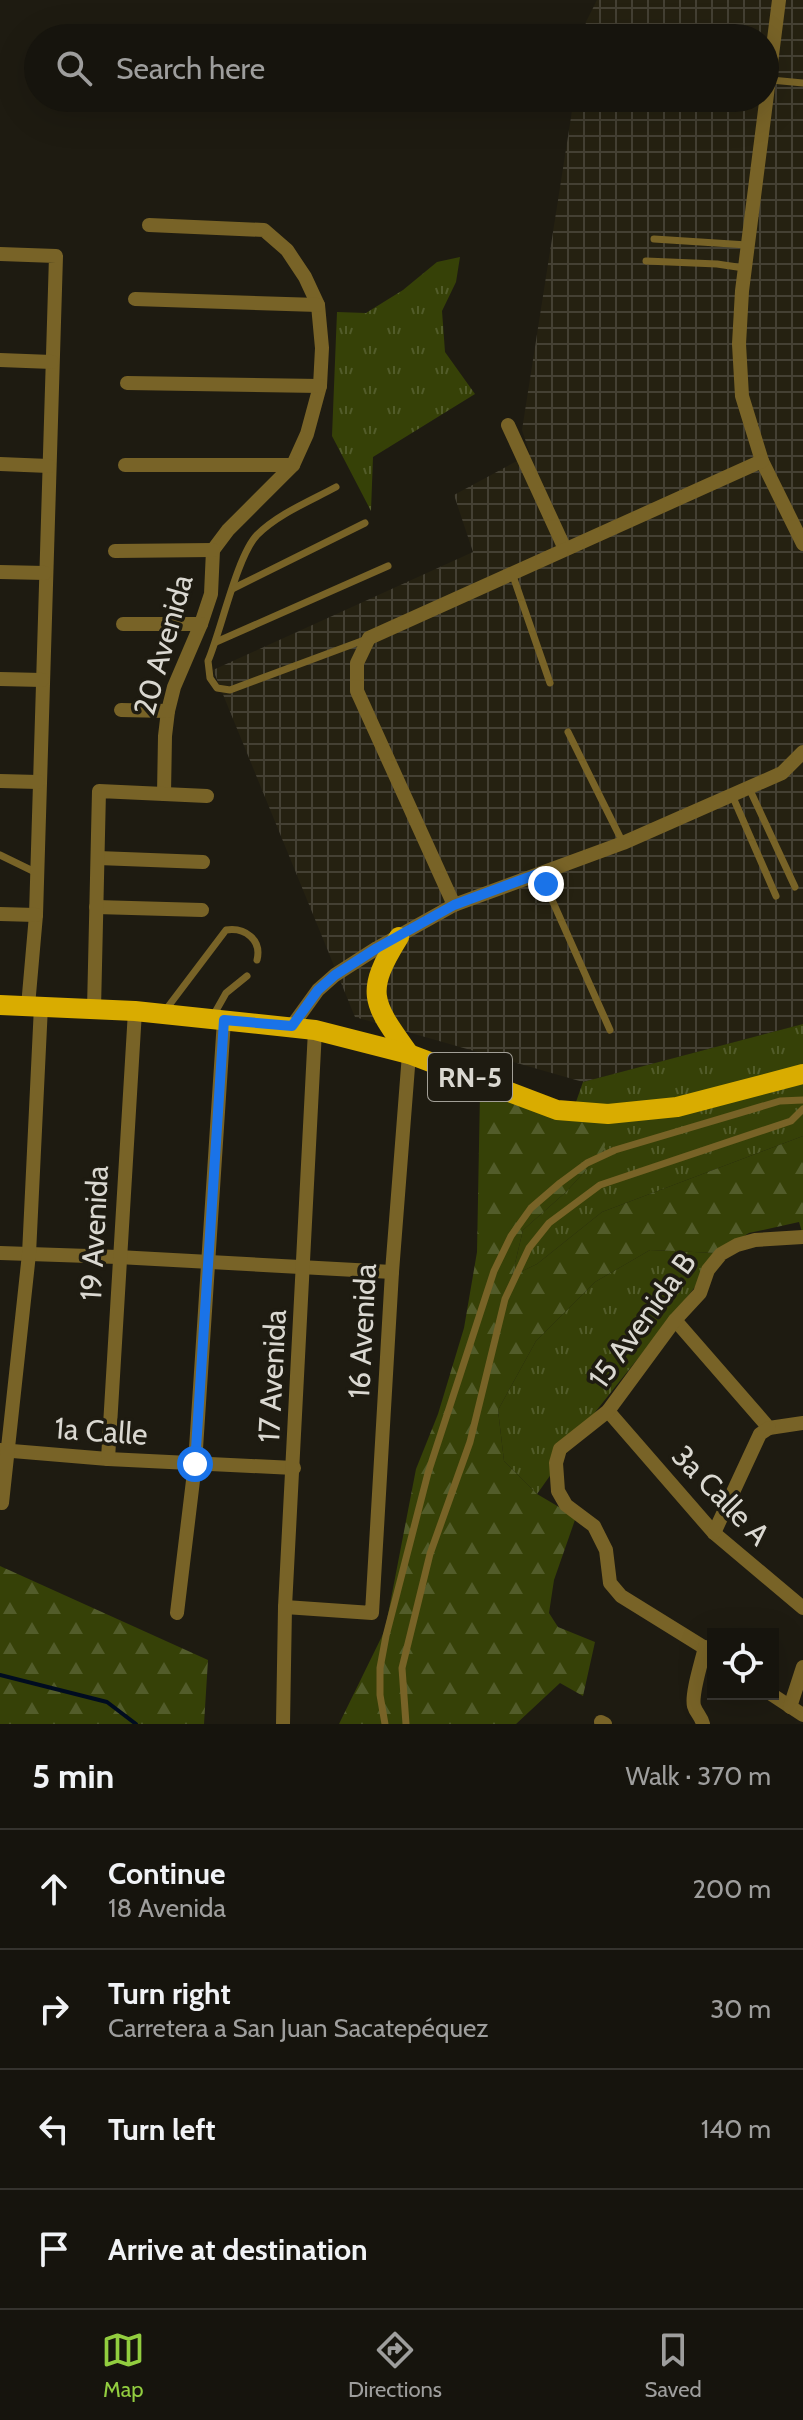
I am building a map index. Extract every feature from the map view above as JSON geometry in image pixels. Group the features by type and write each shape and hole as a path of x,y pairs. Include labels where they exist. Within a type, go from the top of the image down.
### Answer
{"main road":[{"path":"399,937 378,974 375,996 379,1011 409,1054"},
{"name":"RN-5","path":"0,1005 135,1011 315,1030 409,1054 557,1110 608,1114 677,1107 803,1074"}],"street":[{"path":"777,24 779,0"},
{"path":"767,112 745,268 739,344 742,396 762,461 803,544"},
{"name":"20 Avenida","path":"149,225 264,230 287,250 305,277 318,305 322,348 320,386 307,434 293,465 228,530 213,550 211,594 174,687 168,711 164,794"},
{"path":"0,254 56,256 38,782 29,1254 4,1450 2,1503"},
{"path":"135,299 318,305"},
{"path":"0,360 52,362"},
{"path":"127,383 320,386"},
{"path":"508,425 565,549"},
{"path":"454,905 357,691 357,663 369,638 762,461"},
{"path":"0,464 49,466"},
{"path":"125,465 293,465"},
{"path":"115,551 213,550"},
{"path":"0,572 45,573"},
{"path":"123,624 201,624"},
{"path":"0,679 42,680"},
{"path":"121,710 168,711"},
{"path":"292,1026 318,990 335,975 454,905 623,843 749,788 782,773 803,752"},
{"path":"0,781 38,782"},
{"path":"94,1009 99,791 207,796"},
{"path":"98,858 203,862"},
{"path":"96,907 202,910"},
{"path":"0,914 36,915"},
{"name":"19 Avenida","path":"108,1459 135,1011"},
{"path":"177,1613 195,1464 209,1262 218,1019"},
{"name":"17 Avenida","path":"283,1724 285,1607 315,1030"},
{"name":"16 Avenida","path":"285,1607 372,1613 392,1272 409,1054"},
{"name":"15 Avenida B","path":"707,1649 621,1596 610,1583 606,1550 594,1526 566,1505 558,1491 556,1463 560,1449 608,1411 675,1320 700,1293 708,1270 721,1254 755,1240 803,1237"},
{"path":"0,1253 392,1272"},
{"path":"675,1320 769,1428"},
{"name":"3a Calle A","path":"608,1411 714,1533 803,1608"},
{"path":"714,1533 760,1434 769,1428 803,1423"},
{"name":"1a Calle","path":"4,1450 108,1459 294,1468"},
{"path":"703,1724 694,1707 694,1697 707,1656"},
{"path":"790,1707 803,1667"},
{"path":"779,1699 803,1715"}],"lane":[{"path":"779,81 803,83"},
{"path":"654,239 748,245"},
{"path":"646,261 745,268"},
{"path":"336,487 293,510 254,538 243,559 208,661 210,678 217,688 230,690 369,638"},
{"path":"234,588 365,523"},
{"path":"216,642 388,566"},
{"path":"512,573 550,683"},
{"path":"568,732 623,843"},
{"path":"749,788 795,887"},
{"path":"732,795 776,896"},
{"path":"0,855 37,873"},
{"path":"540,873 610,1030"},
{"path":"162,1014 226,930 237,929 251,936 257,945 257,960"},
{"path":"218,1019 226,993 247,976"},
{"path":"385,1724 380,1695 380,1668 397,1592 433,1458 494,1271 511,1236 531,1208 587,1163 615,1150 780,1101 803,1100"},
{"path":"406,1724 402,1668 430,1554 470,1442 505,1299 529,1248 549,1223 600,1185 791,1121 803,1109"}],"shaded area":[{"path":"597,0 803,0 803,1024 583,1082 355,1017 213,670 473,552 454,495 530,454 522,430 572,112 779,112 779,24 586,22"}],"green space":[{"path":"460,257 456,282 442,311 445,352 475,394 373,457 371,511 332,436 337,312 366,313 403,290 437,262"},
{"path":"803,1024 803,1136 602,1212 537,1264 512,1276 523,1230 566,1192 604,1150 570,1119 583,1082"},
{"path":"480,1093 570,1119 610,1121 604,1150 566,1192 523,1230 512,1276 537,1264 602,1212 803,1136 803,1235 799,1222 749,1233 716,1253 650,1250 595,1282 536,1341 498,1410 504,1461 537,1494 576,1517 554,1580 549,1613 558,1627 595,1642 583,1696 560,1683 516,1724 339,1724 385,1630 416,1469 438,1414 464,1328 477,1252"},
{"path":"650,1250 716,1253 695,1287 596,1411 537,1494 504,1461 498,1410 536,1341 595,1282"},
{"path":"0,1566 208,1660 204,1724 0,1724"}],"waterway":[{"path":"0,1675 107,1702 136,1724"}],"route":[{"path":"195,1464 224,1020 292,1026 318,990 377,948 454,905 540,873 546,884"}]}
